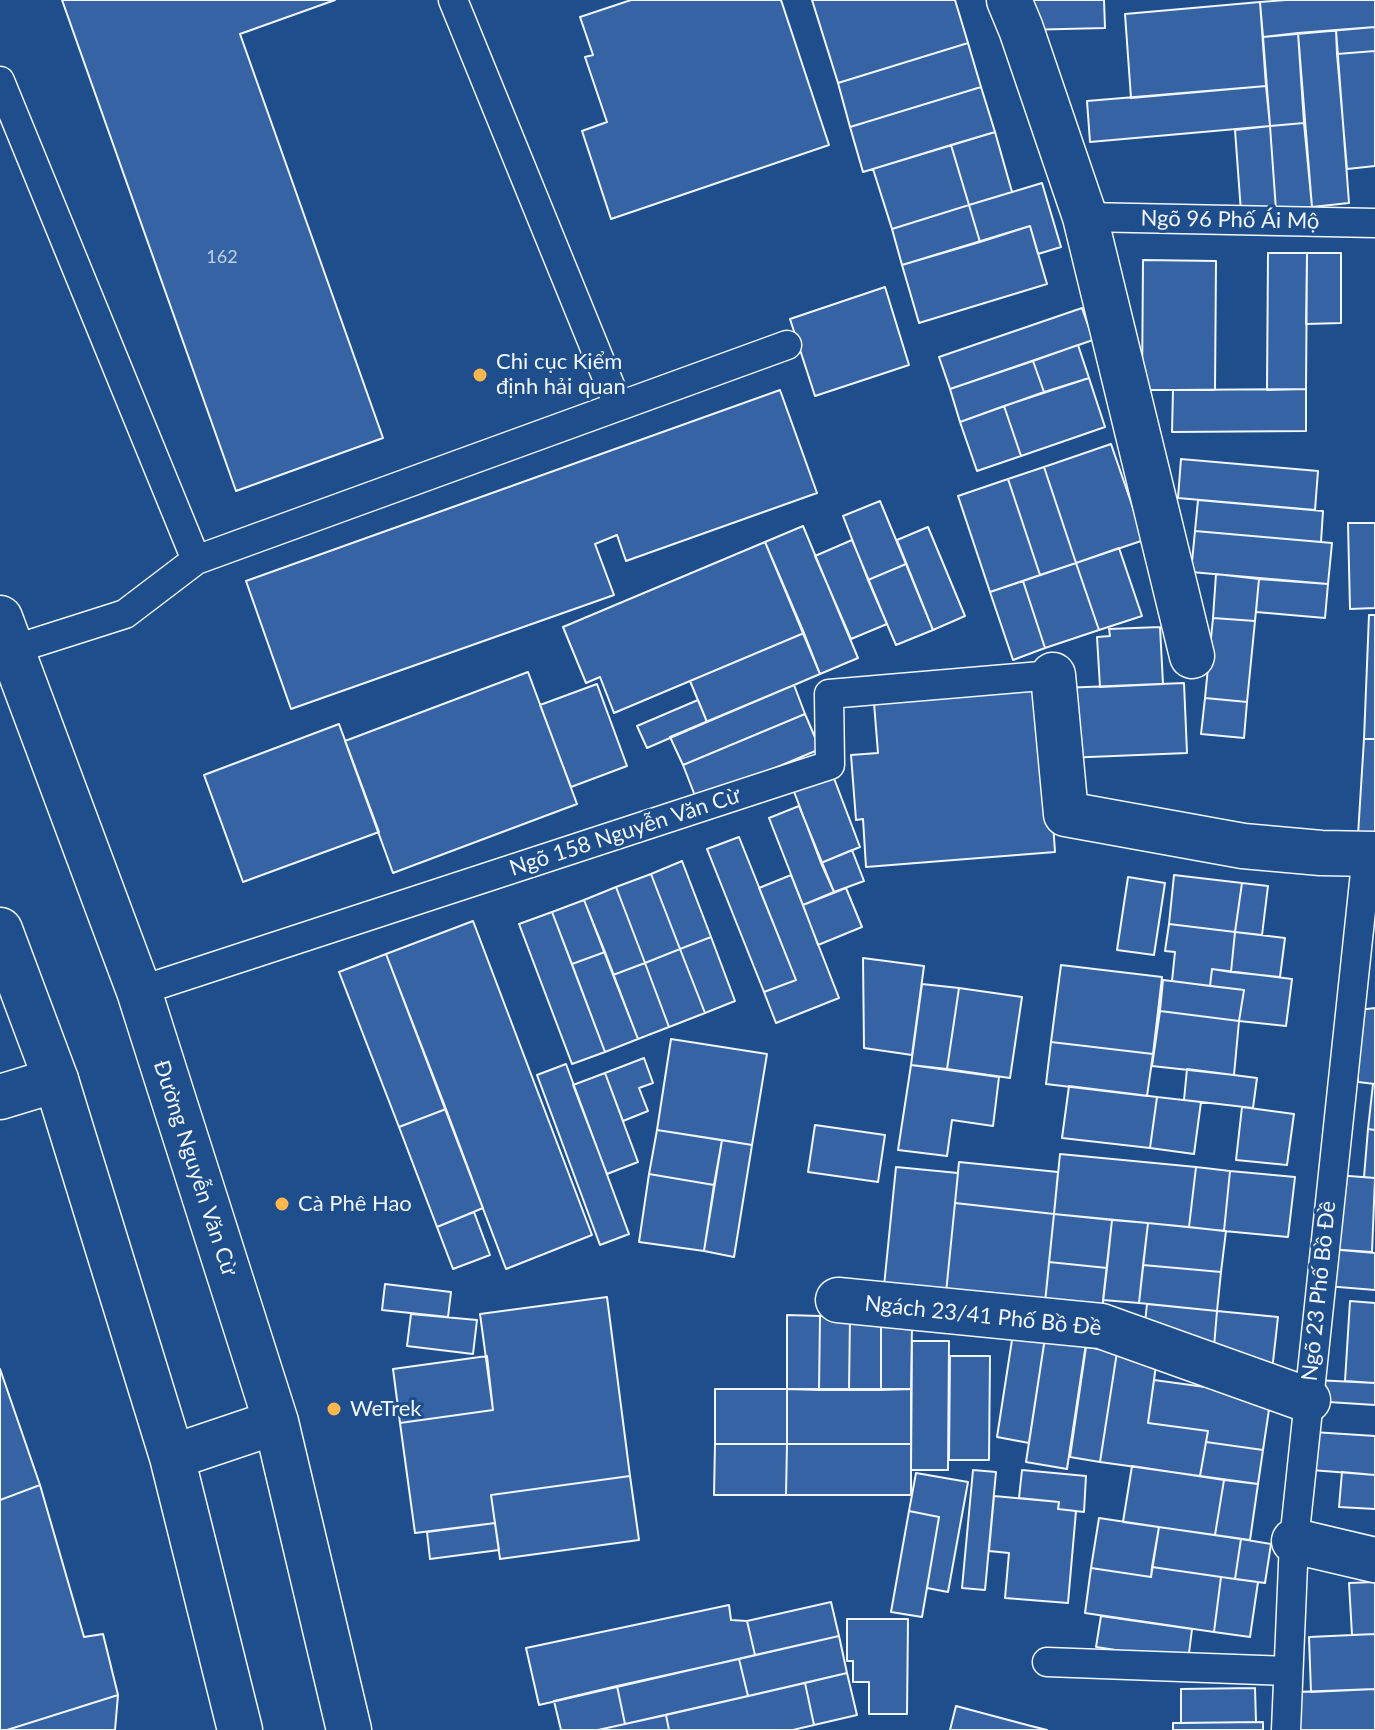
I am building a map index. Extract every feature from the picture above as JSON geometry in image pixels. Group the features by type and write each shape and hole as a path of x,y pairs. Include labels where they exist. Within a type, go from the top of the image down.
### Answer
{"main road":[{"path":"1009,0 1085,217 1192,656"},
{"name":"Đường Nguyễn Văn Cừ","path":"6,634 139,991 276,1422 349,1730"},
{"path":"1053,675 1066,814 1243,846 1371,854"},
{"path":"0,930 56,1080 172,1457 240,1730"},
{"path":"0,1097 56,1080"},
{"name":"Ngách 23/41 Phố Bồ Đề","path":"838,1300 1101,1326 1308,1400"},
{"path":"172,1457 276,1422"},
{"path":"1294,1541 1375,1560"}],"lane":[{"path":"453,0 618,405"},
{"path":"0,81 196,560"},
{"name":"Ngõ 96 Phố Ái Mộ","path":"1085,217 1375,223"},
{"path":"6,634 125,614 196,560 787,345"},
{"name":"Ngõ 158 Nguyễn Văn Cừ","path":"139,991 830,765 829,694 1053,675"},
{"name":"Ngõ 23 Phố Bồ Đề","path":"1286,1730 1294,1541 1371,854"},
{"path":"1047,1662 1288,1671"}],"building":[{"path":"62,0 335,0 240,34 383,438 236,491"},
{"path":"631,0 781,0 829,145 611,219 582,131 607,122 585,57 593,55 580,17"},
{"path":"812,0 955,0 968,43 838,83"},
{"path":"1022,0 1104,0 1105,28 1023,30"},
{"path":"1375,0 1375,27 1263,37 1260,2"},
{"path":"1260,2 1266,86 1131,98 1125,14"},
{"path":"1375,27 1375,51 1337,54 1336,30"},
{"path":"1336,30 1349,203 1312,207 1298,33"},
{"path":"1298,33 1304,123 1270,126 1263,37"},
{"path":"968,43 981,87 850,127 838,83"},
{"path":"1375,51 1375,166 1347,169 1337,54"},
{"path":"1266,86 1270,126 1090,142 1087,101"},
{"path":"981,87 995,132 863,172 850,127"},
{"path":"1304,123 1312,207 1276,210 1270,126"},
{"path":"1270,126 1276,210 1241,212 1235,130"},
{"path":"995,132 1012,192 969,205 951,145"},
{"path":"951,145 969,205 892,229 873,169"},
{"path":"1042,183 1061,247 1038,254 1030,226 980,242 969,205"},
{"path":"969,205 980,242 902,265 892,229"},
{"path":"1030,226 1047,284 919,323 902,265"},
{"path":"1268,253 1307,253 1306,389 1267,390"},
{"path":"1307,253 1341,253 1341,323 1306,324"},
{"path":"1143,260 1216,261 1215,390 1142,390"},
{"path":"885,287 909,365 815,396 790,319"},
{"path":"1082,308 1093,340 950,389 939,357"},
{"path":"1078,345 1089,378 1044,392 1033,361"},
{"path":"1033,361 1044,392 960,422 950,389"},
{"path":"1089,378 1105,427 1021,456 1004,406"},
{"path":"1306,389 1306,431 1172,432 1173,390"},
{"path":"780,390 817,493 626,561 617,535 595,544 614,595 291,709 246,581"},
{"path":"1004,406 1021,456 977,471 960,422"},
{"path":"1111,444 1144,540 1076,563 1044,467"},
{"path":"1181,459 1318,471 1315,510 1178,498"},
{"path":"1044,467 1076,563 1040,575 1008,479"},
{"path":"1008,479 1040,575 990,592 958,496"},
{"path":"1198,500 1323,511 1321,542 1195,531"},
{"path":"880,501 906,564 868,580 843,516"},
{"path":"1348,523 1375,523 1375,608 1350,609"},
{"path":"803,526 858,658 820,674 765,542"},
{"path":"928,527 965,616 933,630 897,540"},
{"path":"1195,531 1332,543 1328,584 1191,572"},
{"path":"852,540 887,624 851,639 815,556"},
{"path":"765,542 804,633 614,713 600,677 586,683 563,627"},
{"path":"1119,548 1142,616 1099,630 1076,563"},
{"path":"1076,563 1099,630 1045,648 1023,581"},
{"path":"906,564 933,630 896,645 868,580"},
{"path":"1216,574 1259,579 1255,621 1213,618"},
{"path":"1259,579 1328,584 1325,618 1256,612"},
{"path":"1023,581 1045,648 1013,660 990,592"},
{"path":"1369,615 1375,615 1375,739 1364,739"},
{"path":"1213,618 1255,621 1247,702 1205,698"},
{"path":"1160,627 1163,684 1100,687 1097,637 1110,636 1109,629"},
{"path":"804,633 820,674 707,722 690,681"},
{"path":"528,672 577,804 393,873 345,741"},
{"path":"1184,683 1187,753 1065,758 1062,688"},
{"path":"597,684 627,766 571,787 540,705"},
{"path":"794,685 805,714 683,765 670,737"},
{"path":"1044,689 1055,852 866,867 863,819 856,820 851,755 878,753 874,703"},
{"path":"1205,698 1247,702 1244,738 1201,734"},
{"path":"698,700 707,722 647,748 637,726"},
{"path":"805,714 820,749 697,801 683,765"},
{"path":"339,724 379,832 243,882 204,775"},
{"path":"1364,739 1375,739 1375,835 1358,835"},
{"path":"832,773 860,847 821,863 793,789"},
{"path":"799,806 834,892 803,905 769,818"},
{"path":"739,837 796,980 764,992 707,849"},
{"path":"852,850 864,881 834,892 821,863"},
{"path":"682,861 711,937 680,949 651,874"},
{"path":"651,874 680,949 645,963 616,887"},
{"path":"791,875 839,998 776,1023 764,992 796,980 759,888"},
{"path":"1174,875 1242,883 1235,932 1169,924"},
{"path":"1128,877 1165,883 1154,955 1117,950"},
{"path":"1242,883 1268,886 1262,935 1235,932"},
{"path":"616,887 645,963 613,975 584,900"},
{"path":"846,888 862,927 818,945 803,905"},
{"path":"584,900 605,952 572,964 552,912"},
{"path":"552,912 605,1052 572,1064 519,924"},
{"path":"473,921 592,1235 506,1269 386,954"},
{"path":"1169,924 1235,932 1231,972 1212,969 1210,986 1172,981 1175,952 1165,951"},
{"path":"1235,932 1285,938 1280,977 1231,972"},
{"path":"711,937 735,1001 705,1013 680,949"},
{"path":"680,949 705,1013 669,1027 645,963"},
{"path":"605,952 638,1039 605,1052 572,964"},
{"path":"386,954 446,1109 399,1127 339,972"},
{"path":"863,958 924,966 912,1055 864,1048"},
{"path":"645,963 669,1027 638,1039 613,975"},
{"path":"1061,965 1162,977 1153,1054 1051,1042"},
{"path":"1212,969 1292,979 1286,1026 1239,1021 1244,990 1210,986"},
{"path":"1163,980 1244,990 1239,1021 1160,1011"},
{"path":"922,984 959,988 947,1069 911,1065"},
{"path":"959,988 1022,997 1010,1078 947,1069"},
{"path":"1375,1008 1375,1084 1358,1082 1358,1010"},
{"path":"1160,1011 1239,1021 1234,1075 1152,1066"},
{"path":"671,1039 767,1054 752,1145 657,1130"},
{"path":"1051,1042 1153,1054 1147,1096 1046,1084"},
{"path":"644,1058 653,1083 639,1088 648,1111 623,1121 605,1073"},
{"path":"566,1064 629,1234 600,1245 537,1075"},
{"path":"911,1065 999,1077 993,1126 952,1120 947,1156 898,1150"},
{"path":"1187,1069 1257,1078 1253,1108 1184,1100"},
{"path":"605,1073 638,1162 607,1174 573,1085"},
{"path":"1375,1084 1375,1130 1368,1129"},
{"path":"1069,1086 1157,1097 1150,1148 1062,1138"},
{"path":"1157,1097 1201,1102 1194,1154 1150,1148"},
{"path":"1242,1107 1294,1114 1287,1165 1236,1160"},
{"path":"446,1109 483,1208 437,1227 399,1127"},
{"path":"815,1125 885,1135 878,1182 808,1172"},
{"path":"1368,1129 1375,1130 1375,1178 1364,1177"},
{"path":"657,1130 722,1140 714,1185 649,1174"},
{"path":"722,1140 752,1145 734,1257 704,1251"},
{"path":"1060,1154 1196,1167 1189,1227 1054,1214"},
{"path":"959,1162 1058,1172 1054,1214 955,1203"},
{"path":"896,1167 958,1173 945,1303 883,1296"},
{"path":"1196,1167 1230,1171 1224,1231 1189,1227"},
{"path":"1230,1171 1295,1177 1288,1237 1224,1231"},
{"path":"649,1174 714,1185 704,1251 639,1242"},
{"path":"1336,1175 1375,1178 1372,1252 1329,1249"},
{"path":"955,1203 1054,1214 1044,1313 945,1303"},
{"path":"474,1212 490,1255 453,1269 437,1227"},
{"path":"1054,1214 1112,1220 1107,1268 1049,1262"},
{"path":"1112,1220 1148,1223 1139,1303 1103,1300"},
{"path":"1148,1223 1226,1231 1221,1272 1143,1265"},
{"path":"1329,1249 1375,1253 1375,1290 1326,1286"},
{"path":"1049,1262 1107,1268 1101,1319 1044,1313"},
{"path":"1143,1265 1221,1272 1217,1311 1139,1303"},
{"path":"385,1284 451,1292 448,1317 382,1310"},
{"path":"607,1297 630,1476 491,1495 495,1523 415,1533 400,1423 493,1410 480,1314"},
{"path":"1350,1301 1375,1303 1375,1383 1345,1381"},
{"path":"1147,1304 1217,1311 1214,1347 1143,1340"},
{"path":"1217,1311 1278,1317 1272,1371 1214,1347"},
{"path":"411,1314 477,1320 473,1354 407,1346"},
{"path":"787,1315 820,1316 819,1390 787,1389"},
{"path":"820,1316 850,1316 849,1390 819,1390"},
{"path":"850,1316 881,1316 881,1390 849,1390"},
{"path":"881,1324 912,1324 911,1389 881,1390"},
{"path":"1014,1327 1046,1331 1029,1443 997,1437"},
{"path":"1046,1331 1087,1337 1067,1469 1026,1462"},
{"path":"912,1341 949,1341 948,1470 911,1470"},
{"path":"1086,1347 1117,1352 1100,1462 1070,1457"},
{"path":"1117,1352 1157,1358 1148,1423 1208,1431 1200,1476 1100,1462"},
{"path":"487,1356 493,1410 400,1423 393,1369"},
{"path":"950,1356 990,1356 989,1460 949,1460"},
{"path":"0,1369 40,1485 0,1500"},
{"path":"1154,1380 1271,1396 1263,1450 1206,1442 1208,1431 1148,1423"},
{"path":"1315,1380 1375,1383 1375,1405 1313,1401"},
{"path":"715,1389 787,1389 787,1444 715,1444"},
{"path":"787,1389 911,1389 911,1444 787,1444"},
{"path":"1313,1432 1375,1436 1375,1475 1311,1470"},
{"path":"1206,1442 1263,1450 1258,1484 1200,1476"},
{"path":"715,1444 787,1444 786,1495 714,1495"},
{"path":"787,1444 911,1444 911,1495 786,1495"},
{"path":"1132,1466 1224,1480 1215,1535 1123,1522"},
{"path":"973,1470 996,1472 985,1590 962,1588"},
{"path":"1022,1470 1086,1476 1084,1512 1058,1509 1059,1502 1019,1498"},
{"path":"1342,1472 1375,1475 1375,1509 1339,1507"},
{"path":"916,1473 968,1482 948,1592 927,1588 939,1517 909,1511"},
{"path":"630,1476 639,1540 500,1559 491,1495"},
{"path":"1224,1480 1258,1484 1250,1540 1215,1535"},
{"path":"40,1485 84,1637 103,1634 118,1695 0,1730 0,1500"},
{"path":"994,1496 1059,1502 1058,1509 1076,1511 1068,1603 1005,1598 1009,1553 989,1551"},
{"path":"909,1511 939,1517 922,1617 891,1612"},
{"path":"1099,1518 1159,1527 1151,1577 1091,1568"},
{"path":"495,1523 499,1550 430,1559 427,1532"},
{"path":"1159,1527 1241,1539 1235,1579 1152,1567"},
{"path":"1241,1539 1271,1544 1265,1583 1235,1579"},
{"path":"1152,1567 1221,1577 1214,1632 1085,1613 1091,1568 1151,1577"},
{"path":"1221,1577 1258,1582 1250,1637 1214,1632"},
{"path":"1375,1582 1375,1634 1352,1635 1349,1583"},
{"path":"831,1602 839,1636 755,1655 747,1621"},
{"path":"729,1605 731,1620 747,1621 755,1655 539,1705 526,1648"},
{"path":"1101,1616 1192,1629 1188,1661 1096,1647"},
{"path":"847,1619 908,1619 907,1714 869,1714 869,1682 853,1682 853,1661 847,1661"},
{"path":"1375,1634 1375,1689 1311,1692 1309,1637"},
{"path":"839,1636 847,1673 748,1696 739,1659"},
{"path":"739,1659 748,1696 625,1724 617,1686"},
{"path":"847,1673 857,1715 814,1725 805,1683"},
{"path":"805,1683 814,1725 793,1730 669,1730 666,1715"},
{"path":"617,1686 625,1724 598,1730 561,1730 554,1701"},
{"path":"1255,1688 1256,1722 1181,1723 1181,1689"},
{"path":"1375,1689 1375,1730 1298,1730 1296,1692"},
{"path":"118,1695 115,1730 7,1730"},
{"path":"956,1706 1031,1726 1047,1730 950,1730"},
{"path":"666,1715 669,1730 598,1730 625,1724"},
{"path":"1263,1722 1263,1730 1173,1730 1173,1723"}],"place":[{"name":"Chi cục Kiểm định hải quan","path":"480,375"},
{"name":"Cà Phê Hao","path":"282,1204"},
{"name":"WeTrek","path":"334,1409"}]}
